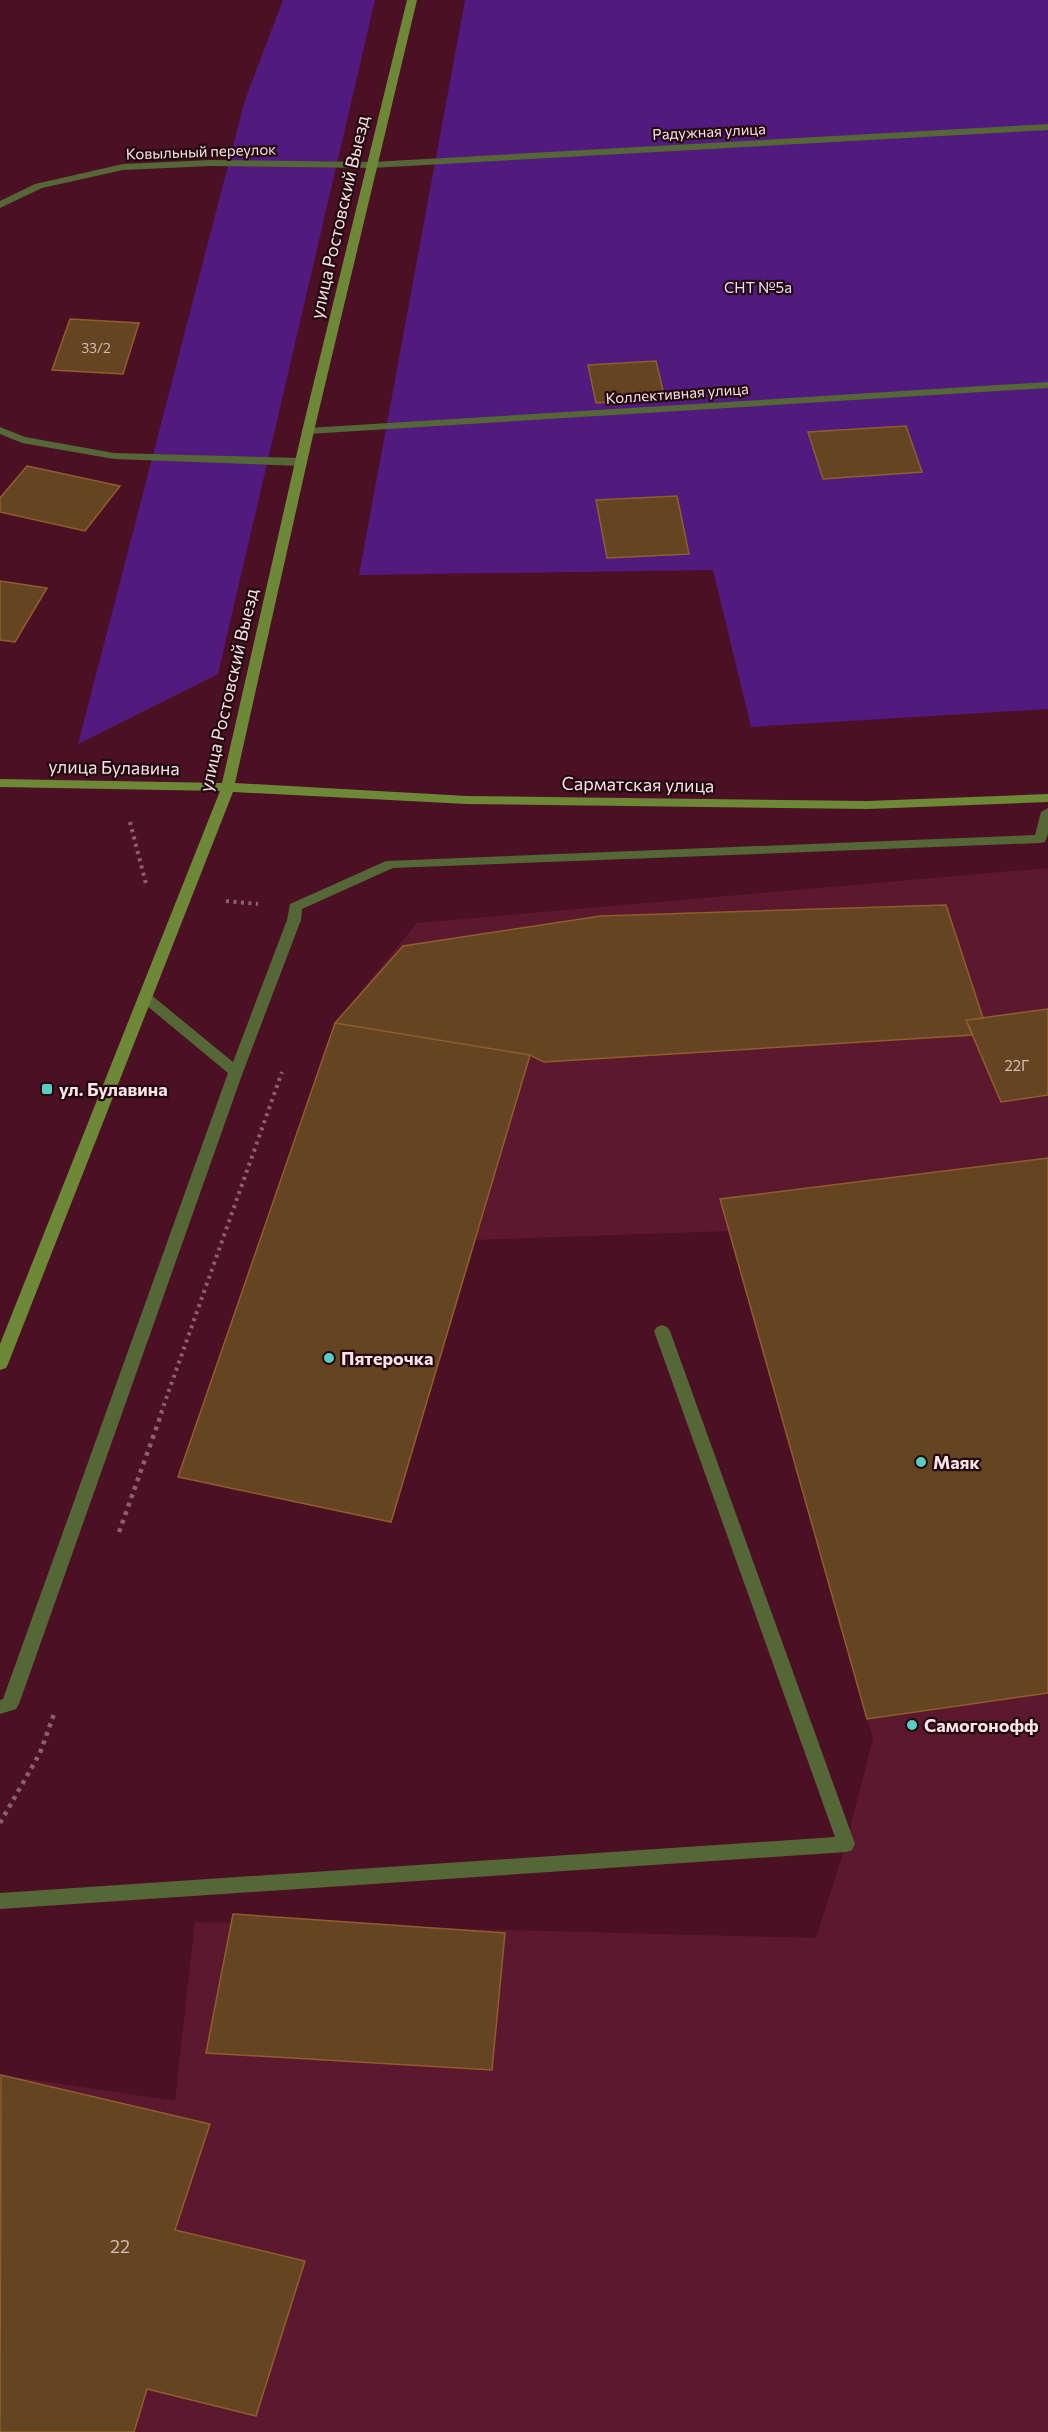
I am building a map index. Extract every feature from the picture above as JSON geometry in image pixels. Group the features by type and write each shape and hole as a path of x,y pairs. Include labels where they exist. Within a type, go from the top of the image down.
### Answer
{"main road":[{"name":"улица Ростовский Выезд","path":"0,1364 228,787 308,431 412,0"},
{"name":"улица Булавина","path":"0,783 228,787"},
{"name":"Сарматская улица","path":"228,787 467,800 832,805 1048,798"}],"street":[{"name":"Радужная улица","path":"372,165 1048,127"},
{"name":"Ковыльный переулок","path":"0,205 39,186 123,167 211,163 372,165"},
{"name":"Коллективная улица","path":"308,431 1048,385"},
{"path":"0,430 22,440 114,456 301,462"},
{"path":"0,1707 10,1704 236,1072 294,920 295,907 391,864 1040,839 1048,812"},
{"path":"145,997 236,1072"},
{"path":"0,1901 846,1844 662,1331"}],"path":[{"path":"116,1540 283,1070"},
{"path":"0,1823 40,1753 56,1708"}],"shaded area":[{"path":"1048,868 1048,2432 0,2432 1,2075 175,2101 195,1922 816,1938 846,1844 873,1739 729,1231 474,1240 391,1522 178,1477 335,1023 417,923"}],"green space":[{"path":"283,0 375,0 218,674 78,744 245,100"},
{"name":"СНТ №5а","path":"465,0 1048,0 1048,709 751,727 713,570 359,575"}],"building":[{"path":"70,319 139,323 123,374 52,370"},
{"path":"656,361 665,399 596,403 588,365"},
{"path":"906,426 922,472 823,479 808,432"},
{"path":"27,466 120,486 85,531 0,512 0,498"},
{"path":"677,496 689,554 607,558 596,500"},
{"path":"0,581 47,588 15,642 0,640"},
{"path":"946,905 983,1018 966,1020 973,1035 544,1062 530,1055 335,1023 403,946 601,916"},
{"path":"1048,1009 1048,1095 1001,1102 966,1020"},
{"name":"Пятерочка","path":"335,1023 530,1055 391,1522 178,1477"},
{"name":"Маяк","path":"1048,1158 1048,1693 867,1719 720,1199"},
{"path":"233,1914 505,1933 492,2070 206,2053"},
{"path":"1,2075 210,2124 175,2230 305,2261 256,2416 147,2389 134,2432 0,2432"}],"place":[{"name":"ул. Булавина","path":"47,1089"},
{"name":"Пятерочка","path":"329,1358"},
{"name":"Маяк","path":"921,1462"},
{"name":"Самогонофф","path":"912,1725"}]}
